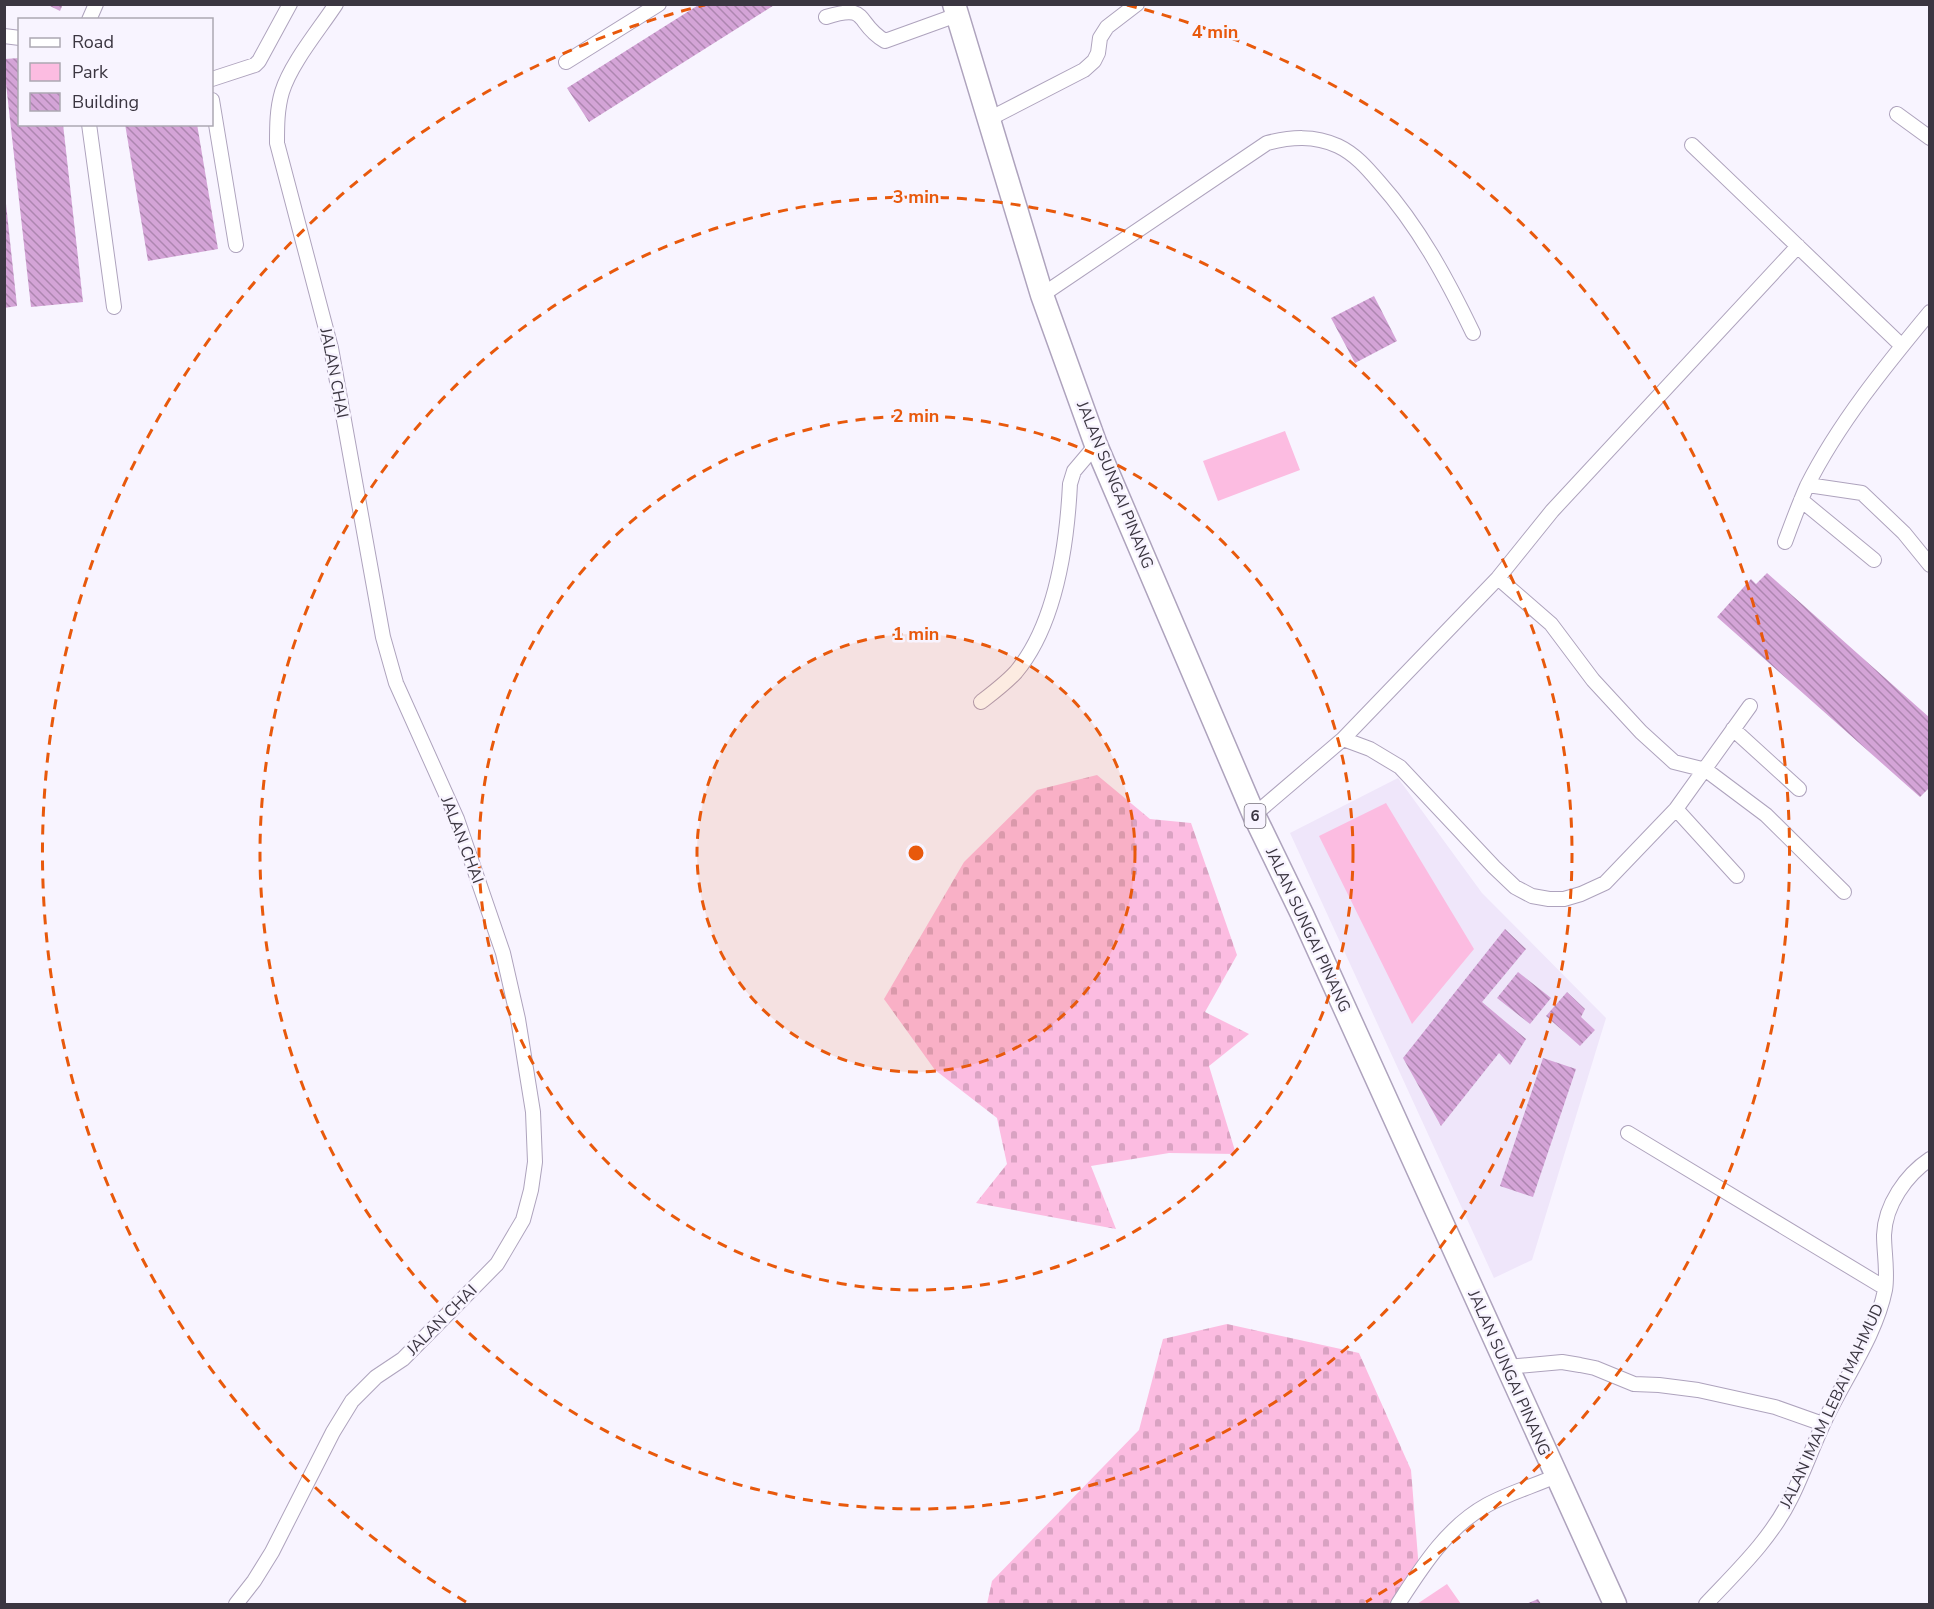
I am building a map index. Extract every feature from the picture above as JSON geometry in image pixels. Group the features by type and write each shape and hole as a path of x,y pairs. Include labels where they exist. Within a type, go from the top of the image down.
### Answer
{"main road":[{"name":"JALAN SUNGAI PINANG","path":"956,8 1042,295 1096,445 1254,815 1302,915 1615,1605"}],"street":[{"path":"90,18 96,4"},
{"path":"213,79 255,65 260,61 290,4"},
{"name":"JALAN CHAI","path":"236,1605 272,1552 333,1432 352,1401 376,1377 404,1359 497,1264 507,1250 523,1220 535,1162 533,1112 518,1019 503,953 457,819 396,683 383,637 331,348 277,143 278,112 283,91 297,62 336,4"},
{"path":"566,62 659,4"},
{"path":"989,119 1084,70 1094,61 1107,27 1137,4"},
{"path":"826,17 851,11 858,14 879,37 885,40 956,8"},
{"path":"213,106 236,245"},
{"path":"1897,114 1929,138"},
{"path":"89,126 114,307"},
{"path":"1042,295 1267,143 1290,137 1315,138 1338,146 1359,160 1394,199 1424,241 1451,286 1473,333"},
{"path":"1692,145 1902,346"},
{"path":"1254,815 1344,739 1498,578 1552,511 1798,246"},
{"path":"1785,542 1808,485 1827,452 1879,373 1929,312"},
{"path":"981,702 1017,671 1030,653 1045,619 1061,567 1072,477 1080,462 1096,445"},
{"path":"1808,485 1862,493 1904,533 1929,565"},
{"path":"1802,500 1874,560"},
{"path":"1498,578 1551,624 1593,680 1641,732 1674,762 1706,770 1766,815 1844,892"},
{"path":"1344,739 1370,749 1400,767 1494,867 1515,886 1532,896 1564,899 1605,883 1676,809 1750,706"},
{"path":"1733,729 1799,789"},
{"path":"1676,809 1737,876"},
{"path":"1628,1133 1885,1288"},
{"name":"JALAN IMAM LEBAI MAHMUD","path":"1706,1605 1757,1549 1791,1498 1823,1424 1875,1320 1885,1288 1884,1231 1893,1203 1904,1184 1920,1165 1929,1159"},
{"path":"1507,1366 1562,1362 1580,1365 1595,1368 1634,1384 1698,1390 1776,1407 1823,1424"},
{"path":"1398,1605 1430,1555 1468,1519 1487,1505 1556,1476"}],"shaded area":[{"path":"1398,778 1482,893 1606,1018 1532,1260 1494,1278 1290,833"}],"green space":[{"path":"1285,431 1300,470 1218,501 1203,461"},
{"path":"1097,775 1150,819 1191,823 1237,955 1205,1012 1249,1034 1209,1066 1236,1154 1169,1153 1091,1166 1116,1229 976,1203 1007,1164 997,1118 935,1070 884,999 964,862 1037,790"},
{"path":"1386,803 1474,949 1412,1024 1319,836"},
{"path":"1227,1324 1359,1353 1411,1470 1419,1570 1401,1604 987,1604 992,1581 1139,1430 1163,1339"},
{"path":"1447,1584 1461,1604 1417,1604"}],"building":[{"path":"46,4 63,4 60,11"},
{"path":"700,4 776,4 589,122 567,88"},
{"path":"18,58 18,126 63,126 83,302 31,307 4,59"},
{"path":"125,126 197,126 218,249 148,261"},
{"path":"4,204 6,204 17,306 4,308"},
{"path":"1374,296 1397,341 1355,363 1331,318"},
{"path":"1767,573 1930,718 1930,787 1920,797 1717,617 1751,579 1756,584"},
{"path":"1505,929 1526,949 1482,1002 1526,1039 1510,1065 1499,1053 1441,1126 1403,1058"},
{"path":"1518,972 1551,998 1530,1024 1497,998"},
{"path":"1567,992 1585,1009 1581,1017 1595,1030 1580,1046 1546,1016"},
{"path":"1543,1058 1576,1069 1533,1197 1500,1186"},
{"path":"1538,1599 1541,1604 1526,1604"}]}
